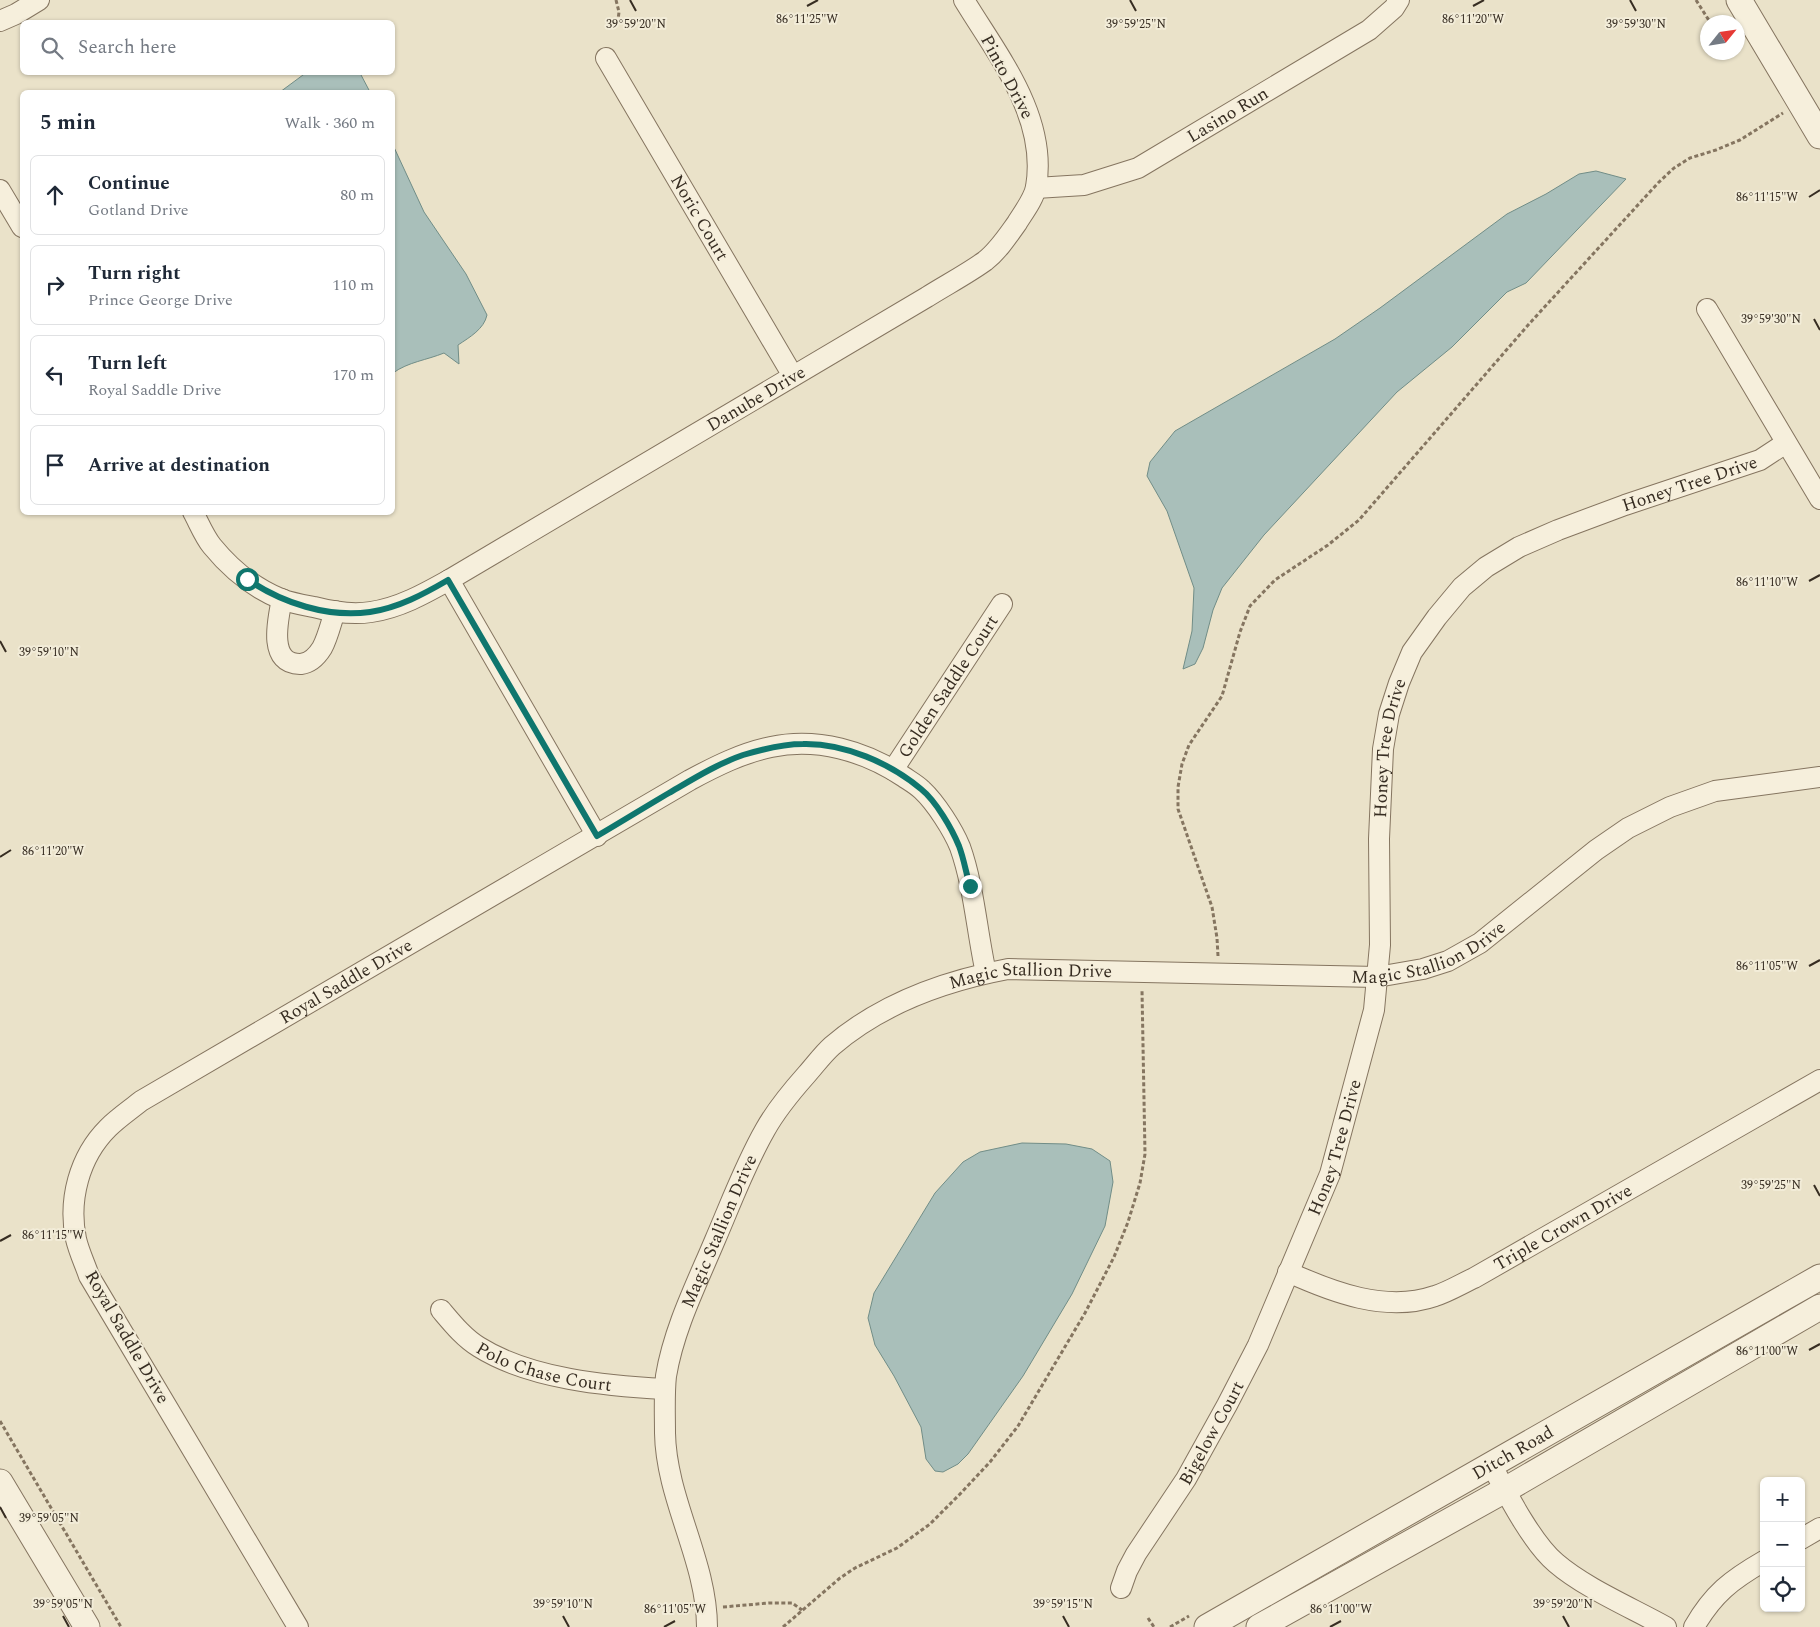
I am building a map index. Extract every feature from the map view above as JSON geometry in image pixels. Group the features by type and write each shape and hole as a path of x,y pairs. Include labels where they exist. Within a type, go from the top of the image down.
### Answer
{"street":[{"path":"0,21 39,0"},
{"name":"Pinto Drive","path":"964,0 1011,78 1034,128 1037,167 1036,188"},
{"name":"Lasino Run","path":"1036,188 1084,185 1138,168 1369,30 1394,8 1399,0"},
{"path":"1739,0 1820,136"},
{"name":"Noric Court","path":"606,58 794,376"},
{"name":"Danube Drive","path":"195,515 211,544 228,564 263,590 282,600 352,613 372,612 418,597 794,376 985,260 1005,241 1022,215 1036,188"},
{"path":"0,190 20,224"},
{"path":"1707,309 1820,499"},
{"name":"Honey Tree Drive","path":"1288,1272 1330,1174 1374,1010 1380,945 1379,839 1383,750 1389,714 1412,652 1436,617 1462,587 1486,567 1519,547 1617,508 1760,460 1786,443"},
{"path":"448,580 597,836"},
{"path":"282,600 276,626 278,646 280,653 293,663 308,663 322,649 335,611"},
{"name":"Golden Saddle Court","path":"893,770 1002,604"},
{"name":"Royal Saddle Drive","path":"298,1627 89,1276 76,1240 73,1213 77,1181 86,1157 107,1129 141,1101 715,767 771,747 804,744 830,746 887,765 922,790 942,816 959,846 970,886 986,973"},
{"name":"Magic Stallion Drive","path":"706,1618 686,1526 670,1477 665,1436 666,1375 673,1346 688,1303 750,1159 765,1129 787,1096 831,1047 864,1022 892,1006 923,992 952,982 1008,969 1378,977 1422,969 1448,961 1480,943 1596,850 1628,828 1670,807 1715,792 1820,777"},
{"name":"Triple Crown Drive","path":"1288,1272 1316,1285 1373,1300 1402,1303 1434,1296 1474,1278 1820,1080"},
{"name":"Bigelow Court","path":"1121,1588 1136,1554 1186,1479 1227,1405 1258,1345 1288,1272"},
{"name":"Ditch Road","path":"1207,1627 1820,1277"},
{"name":"Ditch Road","path":"1259,1627 1504,1490 1820,1308"},
{"name":"Polo Chase Court","path":"441,1310 459,1331 478,1347 527,1368 589,1383 665,1389"},
{"path":"1491,1464 1504,1490 1539,1544 1555,1562 1576,1578 1666,1627"},
{"path":"0,1482 87,1627"},
{"path":"1805,1537 1820,1528"},
{"path":"1694,1627 1703,1610 1721,1590 1734,1579 1760,1563"}],"path":[{"path":"616,0 619,12 618,20"},
{"path":"1696,0 1706,15"},
{"path":"1218,974 1217,938 1212,907 1185,834 1178,809 1178,787 1182,764 1189,745 1222,696 1240,632 1250,606 1275,580 1328,545 1359,520 1529,324 1658,182 1674,168 1690,158 1740,140 1800,102"},
{"path":"784,1627 847,1573 897,1548 930,1524 960,1494 990,1462 1018,1426 1085,1314 1114,1257 1128,1222 1140,1183 1145,1154 1142,972"},
{"path":"0,1421 121,1627"},
{"path":"706,1618 770,1603 792,1603 802,1610"},
{"path":"1148,1618 1154,1627"}],"water":[{"path":"303,75 361,75 369,90 283,90"},
{"path":"395,149 424,212 466,274 487,315 480,329 458,345 459,364 444,353 395,372"},
{"path":"1596,171 1626,179 1526,283 1507,292 1452,347 1397,392 1264,535 1222,588 1213,610 1203,648 1195,664 1183,669 1192,631 1194,588 1167,511 1147,476 1150,462 1175,431 1335,339 1507,214 1579,174"},
{"path":"1022,1143 1066,1144 1092,1149 1110,1161 1113,1182 1105,1226 1072,1294 1023,1376 968,1454 958,1464 943,1472 935,1471 926,1459 921,1427 875,1345 868,1318 874,1293 935,1193 963,1162 980,1152"}],"route":[{"path":"247,579 282,600 326,610 352,613 372,612 418,597 448,580 597,836 690,780 742,756 771,747 804,744 830,746 887,765 922,790 942,816 959,846 970,886"}]}
